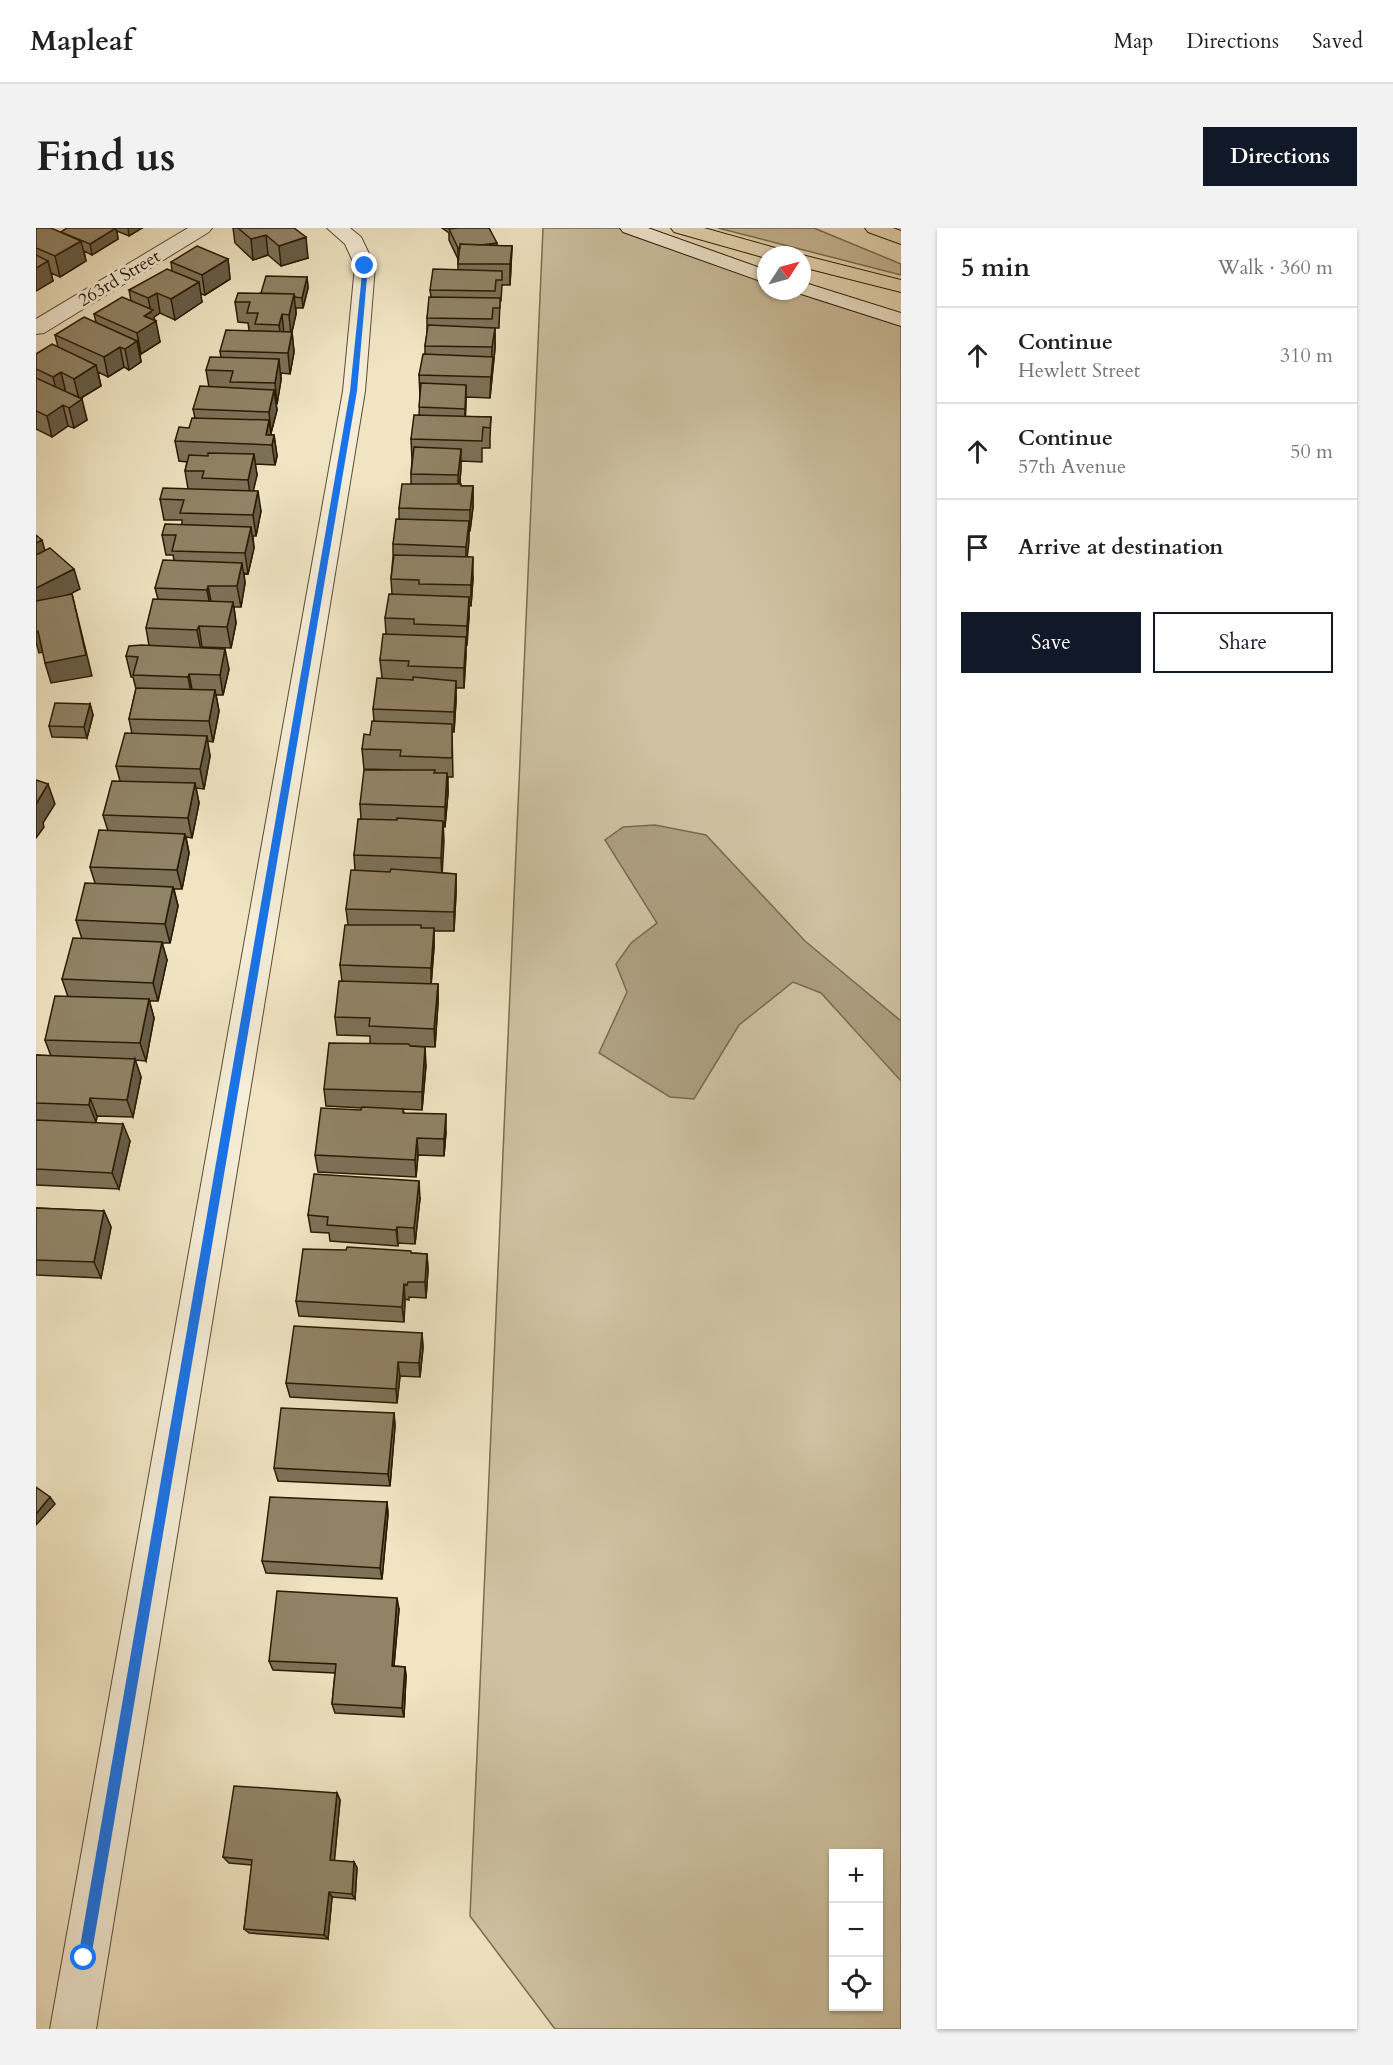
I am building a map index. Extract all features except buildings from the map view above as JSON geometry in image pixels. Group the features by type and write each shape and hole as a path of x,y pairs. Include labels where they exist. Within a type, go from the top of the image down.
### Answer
{"highway":[{"path":"681,228 757,249"},
{"path":"875,228 901,238"},
{"path":"811,263 901,286"}],"street":[{"name":"263rd Street","path":"36,328 202,228"},
{"path":"73,2029 354,391 365,266 354,241 337,228"},
{"path":"630,228 757,274"},
{"path":"811,291 901,320"}],"shaded area":[{"path":"543,228 627,228 757,275 757,300 811,300 811,293 901,322 901,2029 555,2029 470,1916"},
{"path":"718,228 814,228 901,264 901,275 811,252 811,246 788,246"},
{"path":"655,825 706,835 805,941 901,1021 901,1081 821,993 793,982 739,1025 694,1099 670,1097 599,1053 627,992 616,964 631,943 657,923 605,840 623,827"}],"route":[{"path":"84,1958 354,391 365,266"}]}
